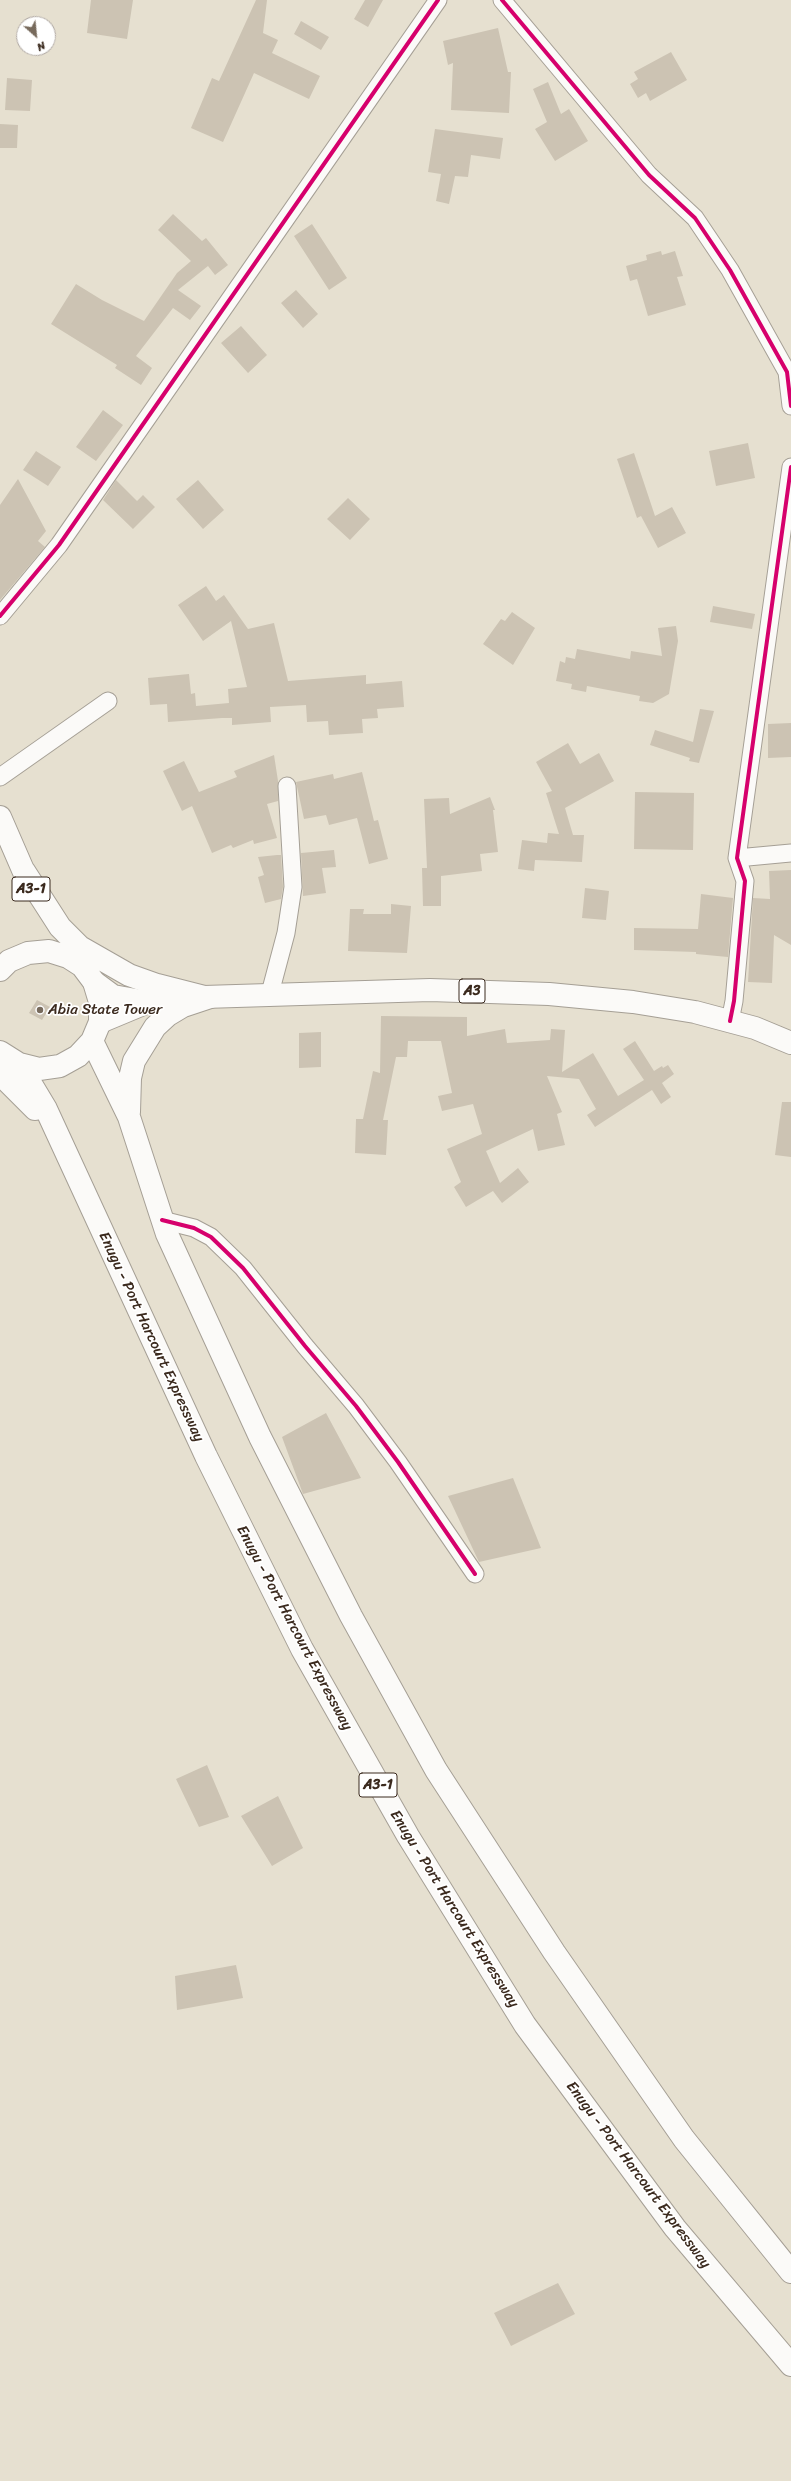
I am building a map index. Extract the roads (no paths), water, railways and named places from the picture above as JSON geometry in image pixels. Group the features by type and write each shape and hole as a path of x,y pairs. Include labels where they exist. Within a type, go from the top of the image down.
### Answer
{"main road":[{"name":"A3-1","path":"0,817 24,871 68,957"},
{"path":"24,871 60,927 80,947 129,975 207,997"},
{"name":"A3-1","path":"0,970 9,961 28,953 49,951 68,957 82,966 94,982 100,1002 96,1032 78,1056 60,1066 39,1069 19,1064 0,1052"},
{"name":"A3","path":"94,982 114,996 148,1002 207,997 430,990 549,994 633,1002 695,1012 755,1028 791,1043"},
{"path":"129,1117 130,1078 143,1044 154,1027 168,1015 184,1006 207,997"},
{"name":"A3","path":"96,1032 148,1002"},
{"path":"96,1032 129,1117 162,1220 260,1437 350,1616 436,1770 554,1952 684,2139 791,2272"},
{"name":"Enugu - Port Harcourt Expressway","path":"19,1064 46,1109 206,1456 298,1642 408,1836 525,2024 675,2228 791,2365"},
{"path":"0,1074 29,1101 62,1146"}],"street":[{"path":"0,616 59,545 438,0"},
{"path":"502,0 649,175 695,218 730,270 788,372 791,406"},
{"path":"730,1021 734,1001 745,881 737,858 791,467"},
{"path":"0,777 108,701"},
{"path":"269,996 286,933 293,887 287,786"},
{"path":"737,858 791,853"},
{"path":"162,1220 194,1228 211,1237 243,1268 305,1346 356,1406 398,1462 475,1574"}],"place":[{"name":"Abia State Tower","path":"40,1010"}]}
